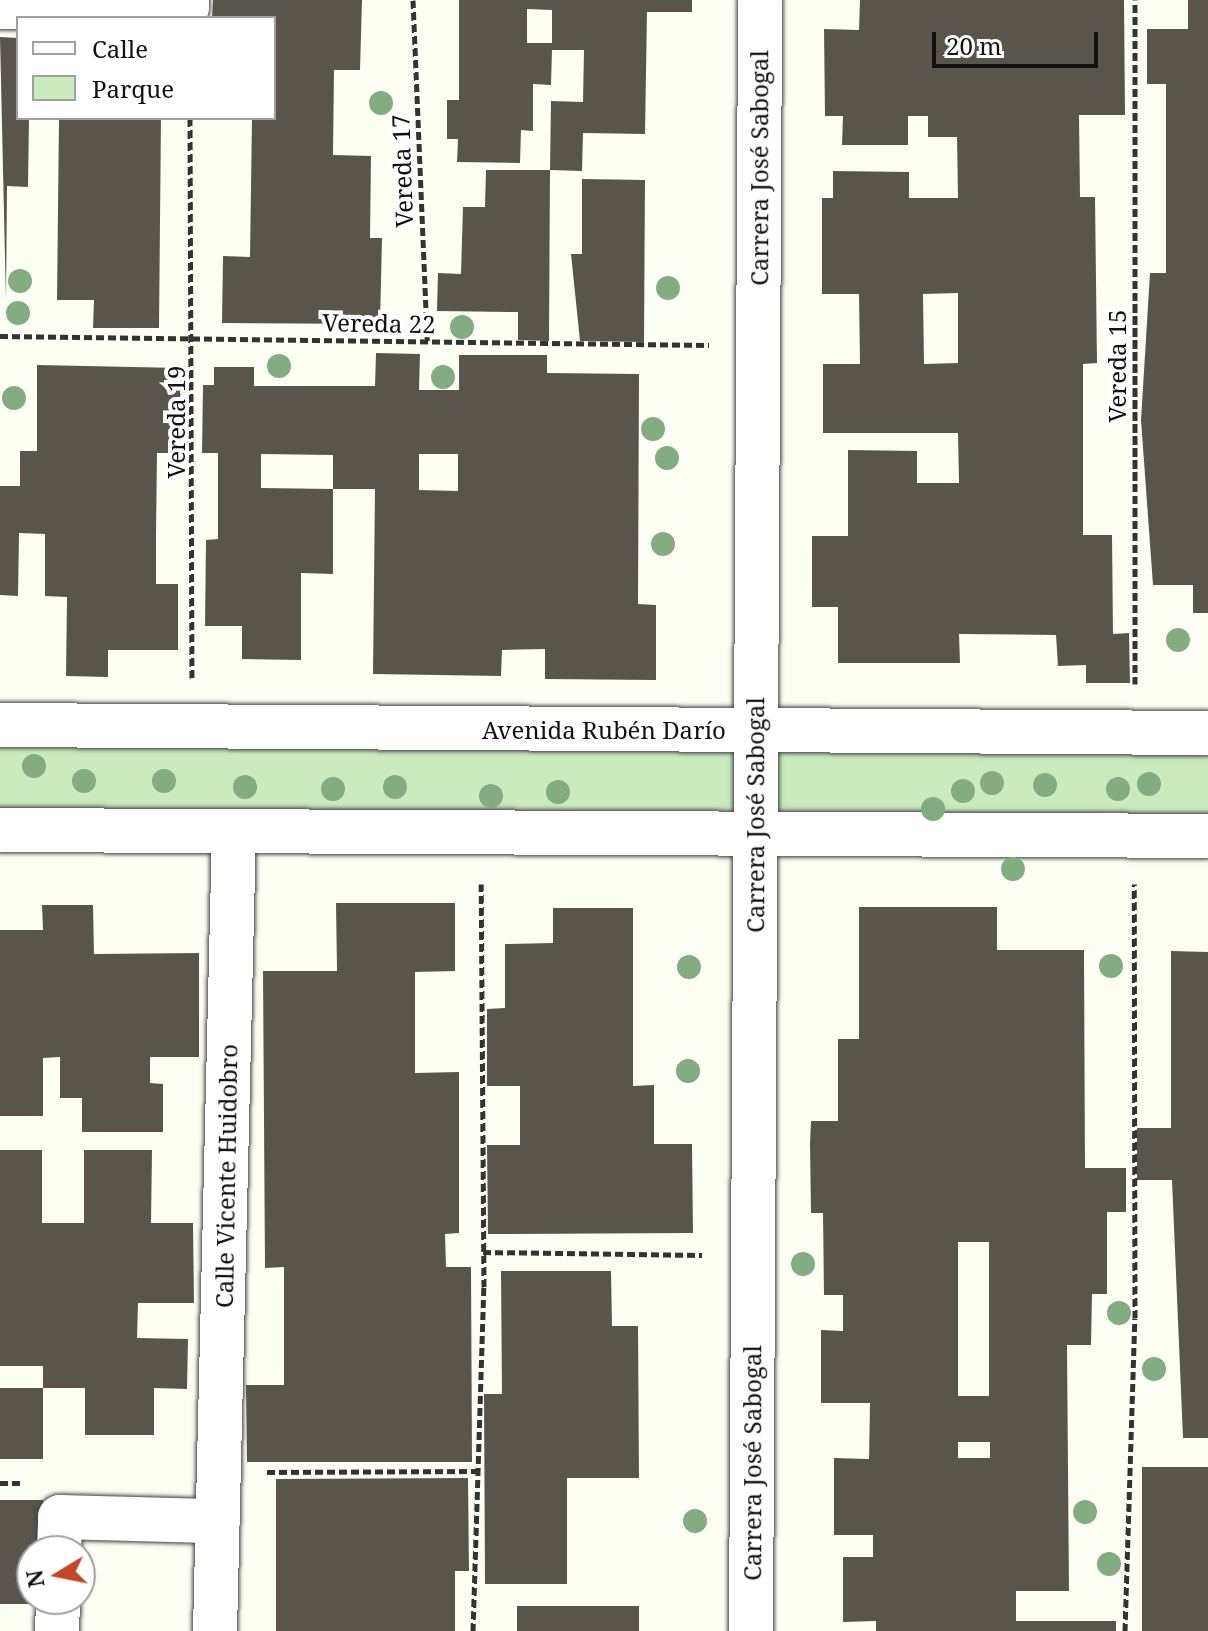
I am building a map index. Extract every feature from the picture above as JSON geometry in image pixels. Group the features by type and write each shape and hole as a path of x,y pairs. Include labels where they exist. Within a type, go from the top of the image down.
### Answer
{"street":[{"path":"0,7 187,7 187,0"},
{"name":"Carrera José Sabogal","path":"751,1631 760,0"},
{"name":"Avenida Rubén Darío","path":"0,725 1208,733"},
{"path":"0,830 1208,836"},
{"name":"Calle Vicente Huidobro","path":"215,1631 234,831"},
{"path":"59,1535 60,1517 218,1521"}],"path":[{"name":"Vereda 17","path":"413,0 427,341"},
{"name":"Vereda 15","path":"1135,0 1135,733"},
{"name":"Vereda 19","path":"190,120 194,338 191,727"},
{"name":"Vereda 22","path":"0,336 758,346"},
{"path":"473,1631 483,1252 481,832"},
{"path":"1125,1631 1135,1318 1134,835"},
{"path":"483,1252 753,1256"},
{"path":"219,1472 478,1471"}],"green space":[{"path":"0,725 1208,725 1208,830 0,830"}],"building":[{"path":"213,0 362,0 360,70 334,70 333,155 371,156 370,238 382,238 380,324 222,323 223,256 250,257 252,120 276,120 276,16 212,16"},
{"path":"459,0 692,0 692,12 647,12 645,134 583,133 582,171 550,170 551,101 583,102 584,50 552,50 551,85 533,84 533,131 521,130 520,163 457,162 458,139 447,139 447,100 459,100","holes":["527,9 552,10 552,43 527,43"]},
{"path":"860,0 1124,0 1125,115 1079,115 1080,197 1095,197 1097,363 1083,364 1083,535 1112,535 1113,634 1129,633 1130,683 1086,683 1086,665 1058,666 1056,635 959,634 960,663 838,663 838,607 812,607 812,536 848,536 848,450 917,451 917,483 959,483 958,433 823,433 823,364 860,364 859,294 822,294 822,198 833,198 833,171 909,172 909,198 958,198 957,137 928,137 928,116 908,116 908,145 842,145 843,116 825,116 824,29 859,30","holes":["958,293 958,363 924,364 923,294"]},
{"path":"1188,0 1208,0 1208,613 1193,613 1193,585 1153,585 1141,420 1150,273 1166,273 1166,84 1147,84 1147,29 1188,29"},
{"path":"0,37 16,38 16,120 29,120 28,187 7,186 6,301"},
{"path":"59,120 161,120 159,328 93,328 94,300 57,300"},
{"path":"486,170 550,170 549,341 518,340 518,312 437,311 438,273 461,274 463,207 485,207"},
{"path":"582,179 645,180 644,342 580,341 571,254 582,254"},
{"path":"376,353 420,354 419,390 459,390 459,355 547,355 547,373 639,374 638,604 656,605 656,680 545,679 545,649 502,650 501,676 373,674 375,489 333,489 333,574 301,573 301,660 242,659 242,626 205,626 206,540 218,539 218,453 202,453 203,385 214,385 214,367 254,367 254,386 375,386","holes":["261,454 333,455 333,489 261,488","419,454 458,454 458,491 419,490"]},
{"path":"37,365 181,368 180,453 157,453 156,535 156,584 178,584 178,650 108,650 108,677 66,676 67,597 45,596 45,534 19,533 18,596 0,595 0,486 20,486 20,451 37,451"},
{"path":"336,903 455,903 455,971 415,972 415,1073 459,1072 459,1233 445,1234 446,1267 471,1267 472,1462 247,1462 246,1385 284,1385 284,1267 265,1268 263,971 337,971"},
{"path":"42,905 93,905 94,954 199,953 199,1057 150,1057 150,1083 163,1084 163,1132 82,1132 82,1098 60,1098 60,1057 43,1058 43,1116 0,1116 0,930 43,930"},
{"path":"859,907 997,907 997,950 1084,950 1085,1168 1126,1168 1126,1212 1107,1212 1107,1294 1092,1294 1091,1345 1067,1345 1069,1591 1016,1591 1016,1621 1116,1621 1116,1631 876,1631 876,1621 843,1622 843,1557 873,1557 873,1535 834,1535 834,1458 869,1459 870,1403 821,1403 821,1330 843,1331 843,1295 824,1295 823,1213 811,1213 810,1144 811,1121 838,1121 838,1039 859,1039","holes":["958,1242 989,1242 989,1396 958,1396","958,1442 990,1442 990,1458 958,1458"]},
{"path":"553,908 633,908 633,1086 654,1085 654,1144 692,1144 693,1233 488,1234 487,1145 520,1145 520,1086 487,1086 487,1009 505,1008 505,944 553,943"},
{"path":"1171,951 1208,952 1208,1438 1183,1438 1172,1180 1137,1180 1137,1128 1171,1128"},
{"path":"0,1150 42,1150 42,1223 84,1223 84,1150 152,1150 151,1223 193,1223 194,1303 138,1303 137,1338 188,1339 187,1389 154,1388 154,1435 85,1435 85,1388 43,1388 43,1366 0,1366"},
{"path":"501,1271 611,1271 612,1326 638,1326 639,1478 567,1478 567,1584 485,1584 484,1394 502,1394"},
{"path":"0,1388 43,1388 43,1459 0,1459"},
{"path":"1142,1467 1208,1467 1208,1631 1142,1631"},
{"path":"468,1478 469,1571 455,1571 455,1631 276,1631 276,1479"},
{"path":"0,1500 43,1500 43,1535 16,1535 16,1604 0,1604"},
{"path":"517,1606 639,1606 639,1631 517,1631"}]}
